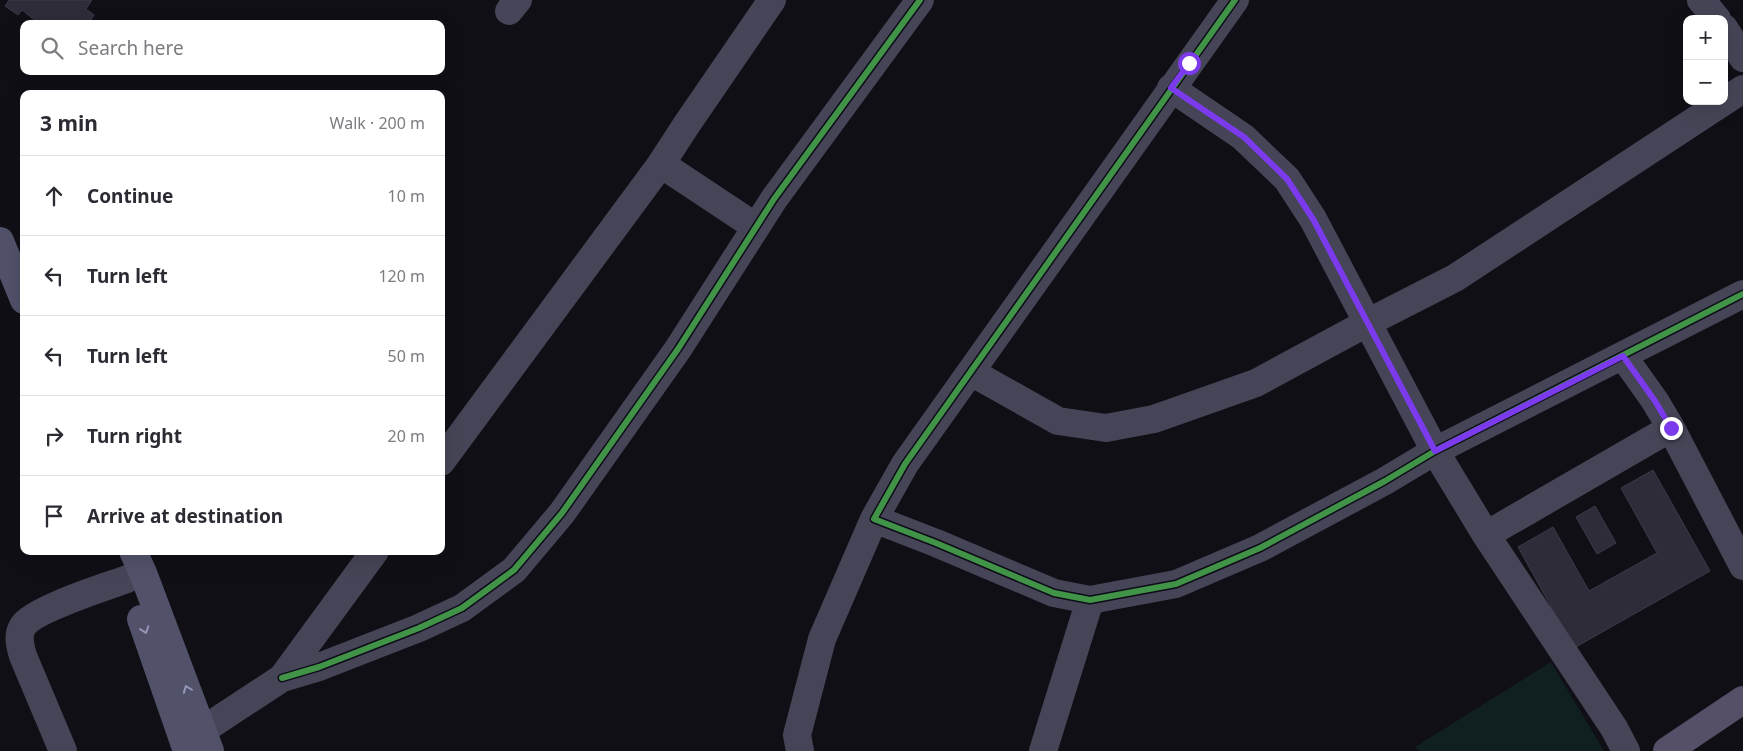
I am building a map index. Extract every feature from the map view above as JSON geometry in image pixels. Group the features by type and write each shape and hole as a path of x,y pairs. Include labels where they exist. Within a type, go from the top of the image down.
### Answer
{"main road":[{"path":"0,241 20,290"},
{"path":"118,555 127,579 200,744"},
{"path":"135,555 143,573 200,744"},
{"path":"1667,751 1743,700"}],"street":[{"path":"445,457 662,164 687,124 772,0"},
{"path":"282,678 319,667 419,628 462,608 514,570 562,513 678,349 774,199 920,0"},
{"path":"800,751 797,735 822,639 874,519 905,464 1235,0"},
{"path":"1701,0 1713,15"},
{"path":"1728,34 1743,58"},
{"path":"1171,88 1244,137 1287,179 1313,219 1435,451 1486,535 1614,728 1626,751"},
{"path":"971,372 1058,421 1106,428 1154,419 1256,383 1455,278 1743,89"},
{"path":"662,164 756,227"},
{"path":"874,519 1054,593 1090,600 1176,584 1260,548 1385,481 1435,451 1743,294"},
{"path":"1623,356 1655,401 1671,428 1743,566"},
{"path":"1486,535 1671,428"},
{"path":"200,744 282,678 372,555"},
{"path":"63,751 23,656 19,642 23,626 40,612 127,579"},
{"path":"1043,751 1090,600"}],"shaded area":[{"path":"1551,662 1604,751 1420,751 1415,747"}],"building":[{"path":"9,0 92,0 86,9 94,15 91,20 35,20 22,10 18,15 5,6"},
{"path":"1653,470 1710,571 1574,648 1518,547 1553,527 1589,591 1657,553 1621,488"},
{"path":"1595,506 1616,543 1597,554 1576,517"}],"cycle path":[{"path":"282,678 319,667 419,628 462,608 514,570 562,513 678,349 774,199 920,0"},
{"path":"1235,0 905,464 874,519 1054,593 1090,600 1176,584 1260,548 1385,481 1435,451 1743,294"}],"route":[{"path":"1189,63 1171,88 1244,137 1287,179 1313,219 1435,451 1623,356 1655,401 1671,428"}]}
